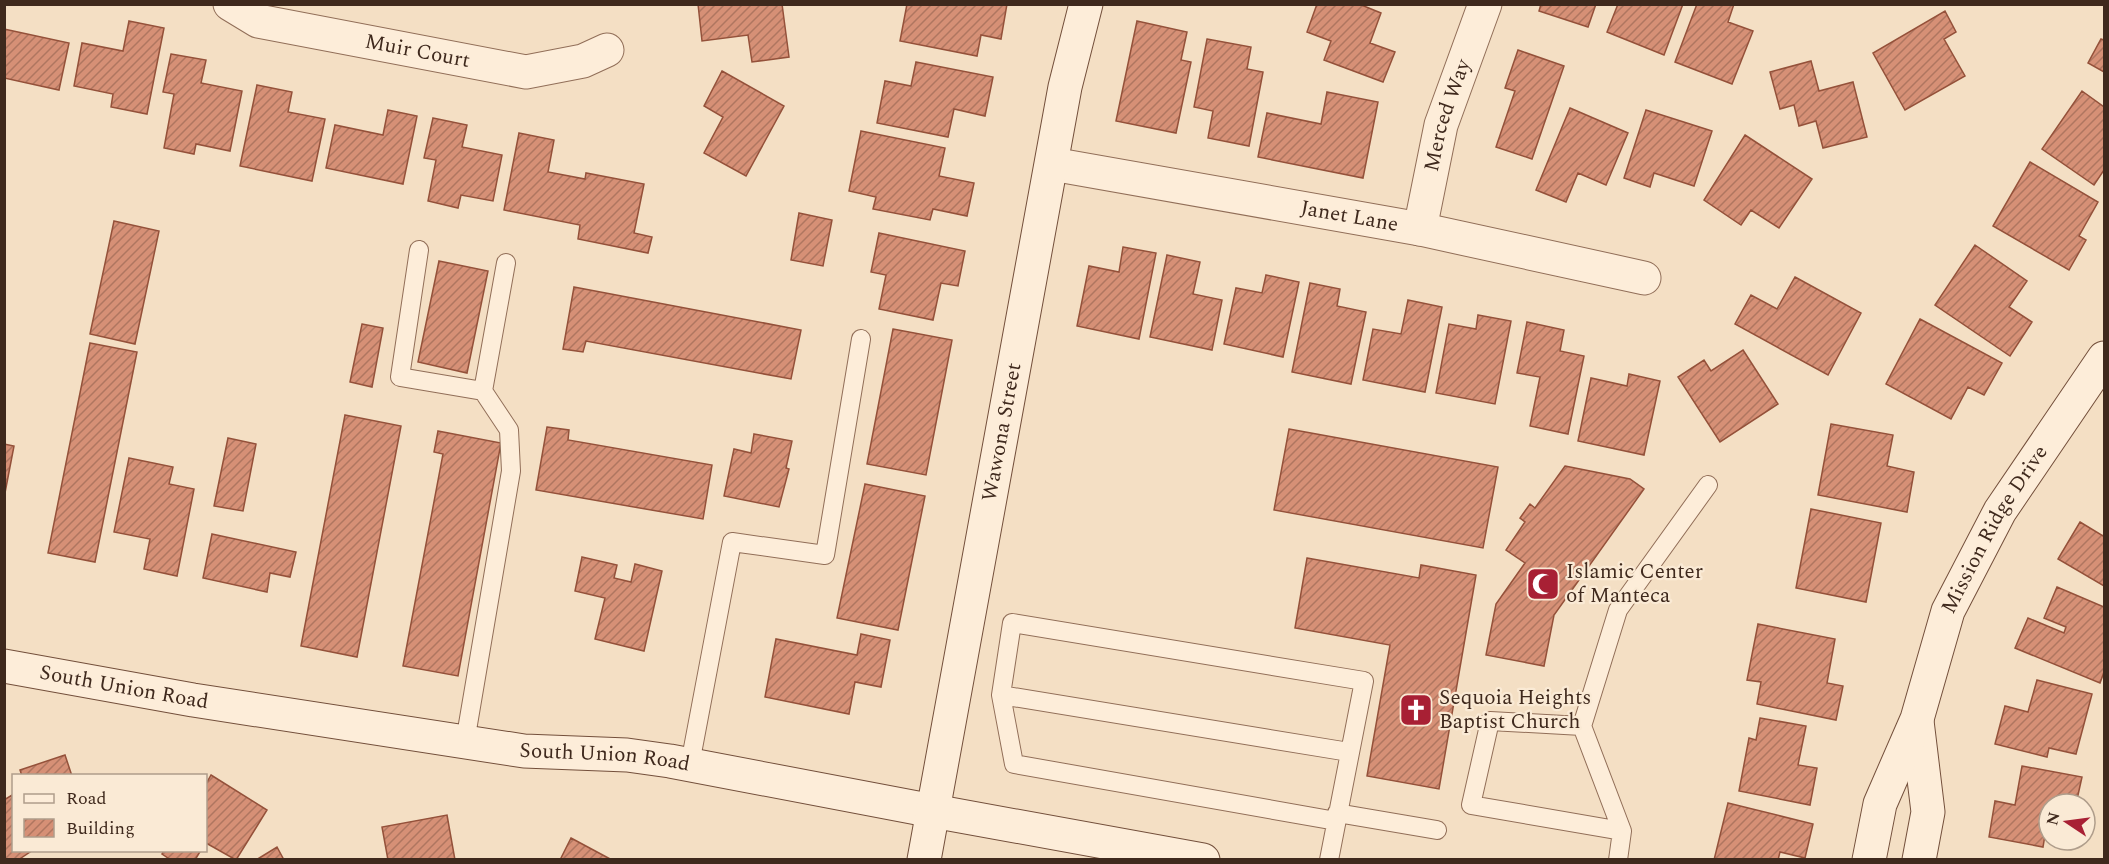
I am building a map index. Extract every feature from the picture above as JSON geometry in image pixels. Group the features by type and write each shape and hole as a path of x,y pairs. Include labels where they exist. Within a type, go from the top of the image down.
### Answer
{"street":[{"name":"Muir Court","path":"230,4 258,21 526,72 584,61 607,50"},
{"name":"Wawona Street","path":"924,860 1065,87 1086,4"},
{"name":"Merced Way","path":"1420,229 1441,125 1485,4"},
{"name":"Janet Lane","path":"1052,164 1420,229 1644,278"},
{"name":"Mission Ridge Drive","path":"1869,860 1880,804 1917,719 1948,611 2000,511 2104,358"},
{"name":"South Union Road","path":"4,666 193,700 524,751 627,755 690,764 1203,860"},
{"name":"Mission Ridge Drive","path":"1917,719 1928,812 1919,860"}],"lane":[{"path":"419,250 400,378 483,391"},
{"path":"465,742 512,471 509,430 483,391 506,263"},
{"path":"690,764 732,542 825,555 861,339"},
{"path":"1618,860 1622,831 1582,726 1618,610 1708,485"},
{"path":"1329,860 1337,817 1349,752 1364,681 1012,623 1001,695 1014,764 1337,817 1437,830"},
{"path":"1001,695 1349,752"},
{"path":"1582,726 1490,721 1471,805 1622,831"}],"building":[{"path":"698,4 782,4 789,57 752,62 748,35 702,41"},
{"path":"907,4 1007,4 1001,39 981,35 977,56 900,41"},
{"path":"1317,4 1359,4 1381,13 1370,43 1395,52 1383,82 1324,60 1331,41 1307,32"},
{"path":"1541,4 1596,4 1588,27 1539,11"},
{"path":"1618,4 1683,4 1664,55 1607,32"},
{"path":"1697,4 1734,4 1728,22 1753,31 1732,84 1675,62"},
{"path":"1945,11 1956,32 1944,39 1965,76 1905,110 1873,53"},
{"path":"129,21 164,28 147,114 111,107 113,94 74,86 82,43 123,51"},
{"path":"1137,21 1187,32 1181,60 1191,62 1176,133 1116,121"},
{"path":"4,29 69,43 59,90 4,78"},
{"path":"1207,39 1251,47 1247,69 1263,72 1249,146 1208,138 1213,111 1194,107"},
{"path":"2101,39 2104,40 2104,72 2088,63"},
{"path":"1518,50 1564,66 1532,159 1496,147 1515,91 1505,88"},
{"path":"171,54 206,60 201,83 242,91 230,151 196,144 194,154 164,148 174,94 163,92"},
{"path":"1811,61 1819,91 1853,82 1867,137 1823,148 1816,121 1799,126 1794,105 1780,109 1770,72"},
{"path":"916,62 993,77 985,116 954,109 948,137 877,123 885,81 911,86"},
{"path":"722,71 784,106 746,176 704,153 723,117 704,106"},
{"path":"257,85 292,92 288,112 325,119 312,181 240,166"},
{"path":"2082,91 2104,107 2104,170 2094,185 2042,149"},
{"path":"1327,92 1378,102 1363,178 1258,157 1267,113 1321,124"},
{"path":"1570,108 1628,133 1606,185 1578,173 1566,202 1536,190"},
{"path":"388,110 417,116 403,184 326,168 335,125 383,135"},
{"path":"1646,110 1712,131 1694,186 1654,173 1650,187 1624,178"},
{"path":"433,118 467,125 462,147 502,155 493,201 461,195 458,208 428,201 436,160 424,158"},
{"path":"861,131 945,148 939,176 974,183 967,216 933,209 930,220 873,209 876,197 849,191"},
{"path":"519,133 554,140 548,172 585,179 586,173 644,184 634,233 652,237 648,253 578,239 580,225 504,210"},
{"path":"1745,135 1812,179 1779,228 1751,210 1741,225 1704,200"},
{"path":"2030,162 2098,202 2079,236 2086,240 2069,270 1993,226"},
{"path":"799,213 832,220 823,266 791,260"},
{"path":"114,221 159,231 135,344 90,334"},
{"path":"879,233 965,251 958,286 941,283 933,320 879,309 886,275 871,272"},
{"path":"1975,245 2027,281 2009,307 2032,322 2010,356 1935,305"},
{"path":"1123,247 1156,253 1139,339 1077,326 1089,266 1119,272"},
{"path":"1167,255 1200,262 1193,294 1222,300 1212,350 1150,337"},
{"path":"439,261 488,271 467,373 418,362"},
{"path":"1266,275 1299,282 1283,357 1224,344 1236,288 1262,293"},
{"path":"1795,277 1861,313 1828,375 1735,324 1751,295 1777,309"},
{"path":"1310,283 1340,289 1337,306 1366,312 1351,384 1292,372"},
{"path":"574,287 801,330 791,379 586,341 583,352 563,349"},
{"path":"1408,300 1442,307 1425,392 1363,380 1373,329 1401,334"},
{"path":"1478,315 1511,321 1495,404 1436,393 1449,324 1476,329"},
{"path":"1920,319 2002,363 1984,395 1968,387 1951,419 1886,384"},
{"path":"1527,322 1564,330 1560,351 1584,356 1568,434 1530,426 1540,377 1517,373"},
{"path":"362,324 383,328 372,387 350,382"},
{"path":"893,329 952,340 926,475 867,464"},
{"path":"90,343 137,352 95,562 48,553"},
{"path":"1743,350 1778,404 1720,442 1678,377 1704,360 1711,371"},
{"path":"1629,374 1660,381 1644,455 1578,441 1591,378 1627,386"},
{"path":"345,415 401,426 357,657 301,646"},
{"path":"1831,424 1893,435 1887,466 1914,472 1907,512 1818,495"},
{"path":"547,427 569,430 568,440 712,465 703,519 536,490"},
{"path":"1289,429 1498,467 1483,548 1274,510"},
{"path":"438,431 501,443 458,676 403,666 443,454 434,452"},
{"path":"754,434 792,441 786,468 789,469 779,507 724,496 734,449 751,453"},
{"path":"228,438 256,444 243,511 214,506"},
{"path":"4,444 14,446 4,498"},
{"path":"129,458 173,467 169,484 194,489 177,576 144,569 150,539 114,532"},
{"name":"Islamic Center of Manteca","path":"1565,466 1630,479 1644,489 1554,615 1544,666 1486,655 1496,604 1525,563 1506,550 1525,522 1520,518 1530,504 1535,508"},
{"path":"865,484 925,496 898,630 837,618"},
{"path":"1811,509 1881,523 1866,602 1796,588"},
{"path":"2080,522 2103,536 2104,534 2104,586 2058,559"},
{"path":"212,534 296,552 290,577 270,573 267,592 203,578"},
{"path":"582,557 617,565 614,578 631,582 635,564 662,571 644,651 595,639 605,598 575,591"},
{"name":"Sequoia Heights Baptist Church","path":"1307,558 1419,578 1421,565 1476,575 1439,789 1367,776 1390,645 1295,628"},
{"path":"2057,587 2104,607 2104,672 2100,683 2015,648 2028,618 2064,633 2066,627 2044,618"},
{"path":"1758,624 1835,639 1827,683 1843,686 1836,720 1757,704 1761,682 1747,680"},
{"path":"861,634 890,640 881,687 855,682 849,714 765,697 776,639 857,655"},
{"path":"2037,680 2092,694 2076,754 2049,748 2047,757 1995,744 2005,706 2028,712"},
{"path":"1760,718 1806,726 1798,765 1817,768 1810,805 1739,791 1749,738 1756,740"},
{"path":"65,755 71,774 21,774 20,770"},
{"path":"2022,766 2082,777 2079,792 2037,792 2037,846 1989,837 1995,801 2015,805"},
{"path":"211,775 267,810 236,860 207,844 207,782"},
{"path":"12,795 12,852 30,852 18,860 4,860 4,800"},
{"path":"1728,803 1813,824 1805,858 1780,852 1778,860 1714,860"},
{"path":"447,815 455,860 388,860 382,827"},
{"path":"571,838 612,860 560,860"},
{"path":"277,847 284,860 256,860"},
{"path":"163,852 200,852 195,860 171,860 162,854"}],"place":[{"name":"Islamic Center of Manteca","path":"1543,584"},
{"name":"Sequoia Heights Baptist Church","path":"1416,710"}]}
